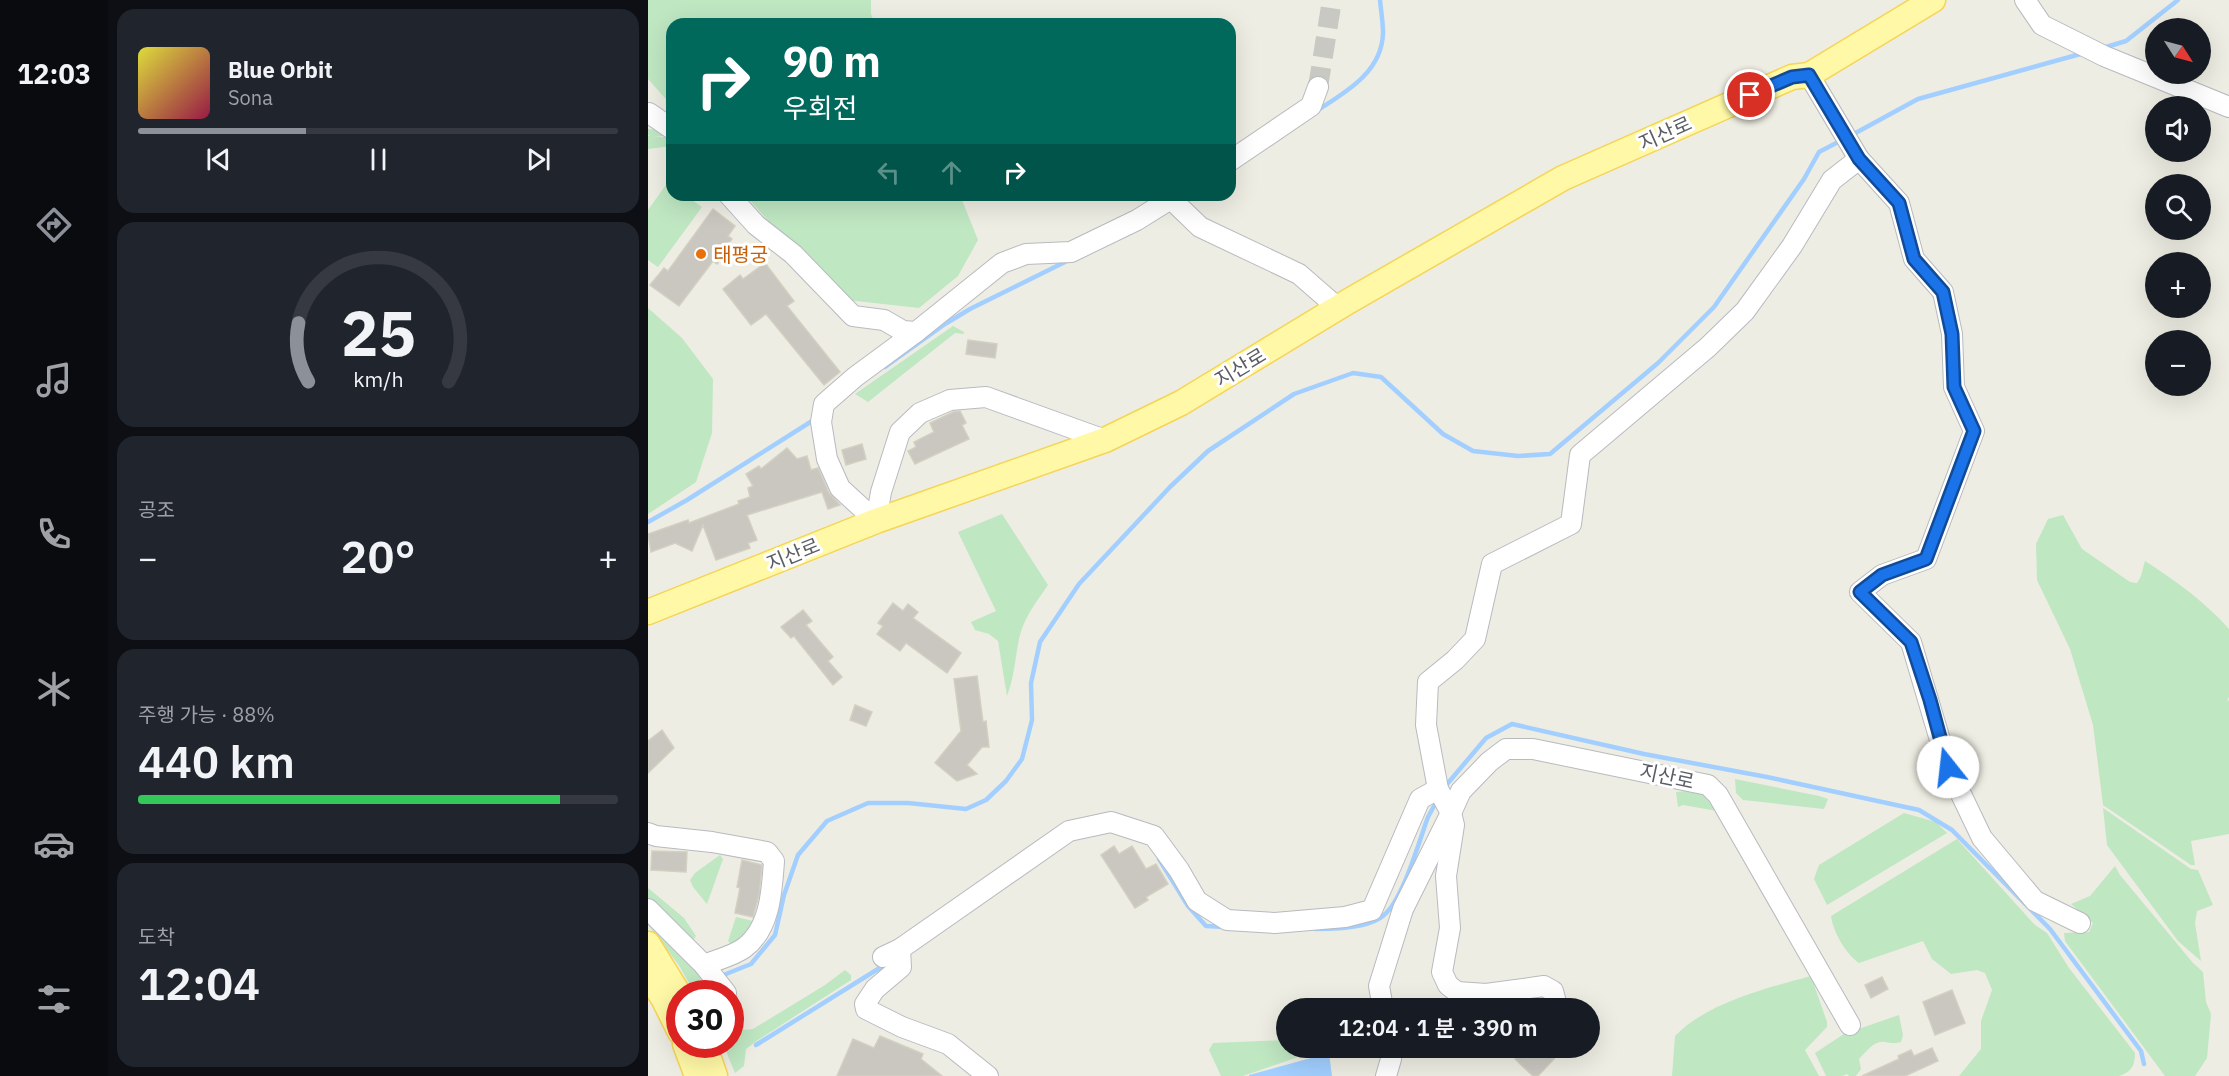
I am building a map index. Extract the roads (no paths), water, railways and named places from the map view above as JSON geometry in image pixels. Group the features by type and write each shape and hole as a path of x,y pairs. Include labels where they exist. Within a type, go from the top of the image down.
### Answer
{"main road":[{"name":"지산로","path":"648,612 876,521 1105,440 1181,403 1338,308 1563,178 1792,77 1809,75 1933,0"},
{"path":"648,944 664,989"},
{"path":"690,1058 697,1076"},
{"path":"709,1058 715,1076"}],"street":[{"path":"2025,0 2042,25 2095,52 2229,107"},
{"path":"1809,75 1856,152 1899,203 1914,259 1943,292 1952,334 1954,387 1974,431 1926,559 1882,575 1860,592 1911,642 1948,767 1982,838 2035,900 2080,923"},
{"path":"1236,157 1311,106 1317,87"},
{"path":"649,113 666,125"},
{"name":"지산로","path":"1555,998 1553,991 1544,986 1486,994 1457,992 1448,986 1442,972 1450,928 1446,876 1454,825 1451,813 1438,789 1426,725 1428,682 1455,660 1475,639 1492,564 1571,524 1580,455 1708,347 1745,311 1792,246 1832,180 1856,152"},
{"path":"734,201 756,225 793,255 853,316 884,320 903,332 916,332"},
{"path":"876,521 840,488 827,459 820,422 824,404 855,377 916,332 1002,263 1026,254 1071,252 1137,220 1168,201"},
{"path":"1177,201 1200,227 1299,274 1338,308"},
{"path":"876,521 881,492 900,432 920,413 950,400 986,397 1105,440"},
{"name":"지산로","path":"1381,998 1379,986 1403,909 1461,791 1472,778 1506,749 1533,749 1708,785 1718,795 1850,1025"},
{"path":"988,1076 948,1044 902,1027 866,1010 865,1004 875,988 901,967 892,953 1069,831 1111,822 1154,836 1179,870 1197,901 1227,920 1275,923 1345,917 1372,910 1420,799 1438,789"},
{"path":"648,833 767,852 774,861 771,899 757,936 742,950 704,965"},
{"path":"648,909 704,965 716,980"},
{"path":"1386,1076 1391,1058"}],"water":[{"path":"1311,1058 1330,1058 1332,1076 1249,1076"}],"waterway":[{"path":"1318,110 1351,88 1369,70 1376,59 1383,33 1380,0"},
{"path":"2103,48 2126,41 2178,0"},
{"path":"1850,136 1918,99 2084,53"},
{"path":"726,974 751,964 775,935 784,895 798,855 827,821 868,803 908,803 966,809 986,800 1006,781 1022,759 1032,720 1031,683 1040,642 1079,584 1170,487 1208,451 1294,394 1353,373 1381,377 1443,434 1473,451 1518,456 1550,454 1658,363 1714,307 1804,179 1819,152 1842,140"},
{"path":"885,367 970,309 1067,261"},
{"path":"648,522 812,421"},
{"path":"1448,783 1486,738 1512,724 1644,754 1767,777 1919,810 1952,830 2050,929 2141,1051 2144,1064"},
{"path":"1316,929 1361,925 1384,915 1398,897 1404,884 1434,806"},
{"path":"1159,859 1188,906 1206,926 1224,927"},
{"path":"756,1045 886,964"}],"tunnel":[{"path":"1318,87 1332,0"}],"place":[{"name":"태평궁","path":"701,254"}]}
